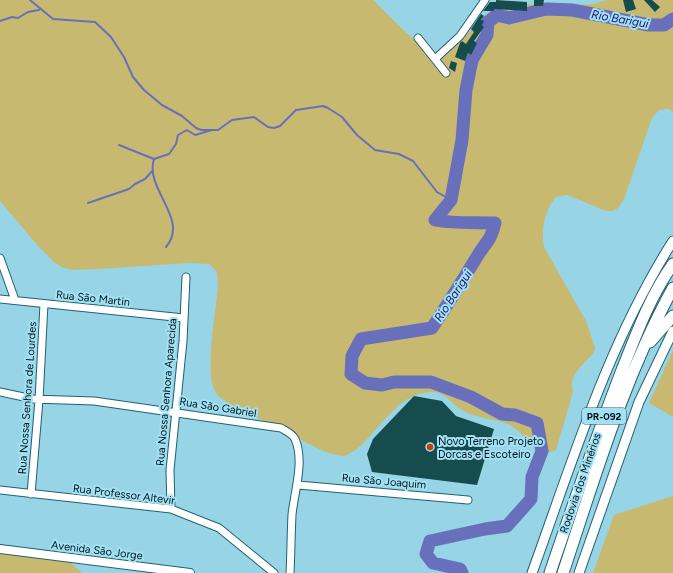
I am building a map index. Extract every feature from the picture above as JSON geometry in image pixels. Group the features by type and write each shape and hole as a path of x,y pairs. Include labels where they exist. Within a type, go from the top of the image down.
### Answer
{"main road":[{"path":"532,573 608,366 634,308 673,240"},
{"name":"Rodovia dos Minérios","path":"550,573 598,432 633,343 650,305 673,264"},
{"name":"Rodovia dos Minérios","path":"563,573 609,435 643,350 673,288"},
{"path":"643,350 673,316"},
{"path":"579,573 639,402 673,331"}],"street":[{"path":"436,59 460,36 485,0"},
{"path":"418,38 446,72"},
{"path":"0,258 15,300"},
{"name":"Rua Nossa Senhora Aparecida","path":"171,509 170,470 184,318 186,277"},
{"name":"Rua São Martin","path":"0,299 184,318"},
{"name":"Rua Nossa Senhora de Lourdes","path":"31,494 39,400 44,304"},
{"name":"Rua São Gabriel","path":"0,392 39,400 94,401 176,412 281,428 290,433 295,438 297,446 298,484 292,513 290,573"},
{"name":"Rua São Joaquim","path":"298,484 468,500"},
{"name":"Rua Professor Altevir","path":"0,490 171,509 219,528 274,573"},
{"name":"Avenida São Jorge","path":"0,549 168,572 190,573"}],"shaded area":[{"path":"0,0 373,0 417,42 431,51 438,52 446,51 461,40 487,14 496,8 505,5 574,5 593,4 607,0 673,0 673,111 668,109 659,110 652,118 624,199 618,208 613,211 606,211 567,195 556,197 544,221 544,247 586,321 595,348 594,352 578,370 572,380 573,392 556,450 545,454 540,452 513,427 501,422 468,413 458,408 445,396 432,392 418,394 405,401 393,410 363,444 353,452 341,456 325,452 228,403 217,395 212,382 211,355 218,283 217,272 209,264 189,263 73,270 62,267 55,263 38,246 0,201"},
{"path":"673,350 673,417 649,403"},
{"path":"673,496 673,573 593,573 614,515"},
{"path":"0,548 69,561 82,573 0,573"}],"building":[{"path":"496,0 527,2 527,11 494,9 494,11 483,11 490,2 496,2"},
{"path":"534,0 544,0 543,6 534,6"},
{"path":"623,0 633,0 636,9 626,12"},
{"path":"644,0 652,0 660,7 655,12"},
{"path":"481,14 484,16 481,20 484,21 482,25 484,27 474,41 477,43 471,55 468,53 465,61 455,57 460,43 462,41 466,44 474,32 471,29"},
{"path":"451,61 457,63 455,72 449,68"},
{"name":"Novo Terreno Projeto Dorcas e Escoteiro","path":"414,396 442,401 456,416 494,429 477,485 372,472 367,454 373,439"}],"waterway":[{"path":"30,0 53,19 95,22 111,37 124,57 133,77 144,90 162,105 182,116 196,128 201,130 218,130 232,120 254,117 268,127 274,128 280,126 296,110 323,106 342,117 357,135 375,150 399,154 413,161 437,192 451,200"},
{"name":"Rio Barigui","path":"462,573 460,569 433,563 426,554 430,541 485,529 507,526 531,499 532,477 542,451 537,423 515,415 502,414 471,397 431,382 394,382 382,385 365,383 351,374 352,356 361,339 432,328 492,233 495,223 435,220 451,200 462,140 466,90 472,60 487,35 488,22 497,15 509,18 546,9 572,10 649,25 664,25 673,19"},
{"path":"0,21 12,17 18,18 28,12 39,10"},
{"path":"119,145 154,159 169,154 176,144 178,135 187,130 195,135 212,130"},
{"path":"154,159 153,170 155,181 170,215 173,226 172,236 166,247"},
{"path":"88,203 129,189 145,179 153,170"}],"place":[{"name":"Novo Terreno Projeto Dorcas e Escoteiro","path":"430,447"}]}
